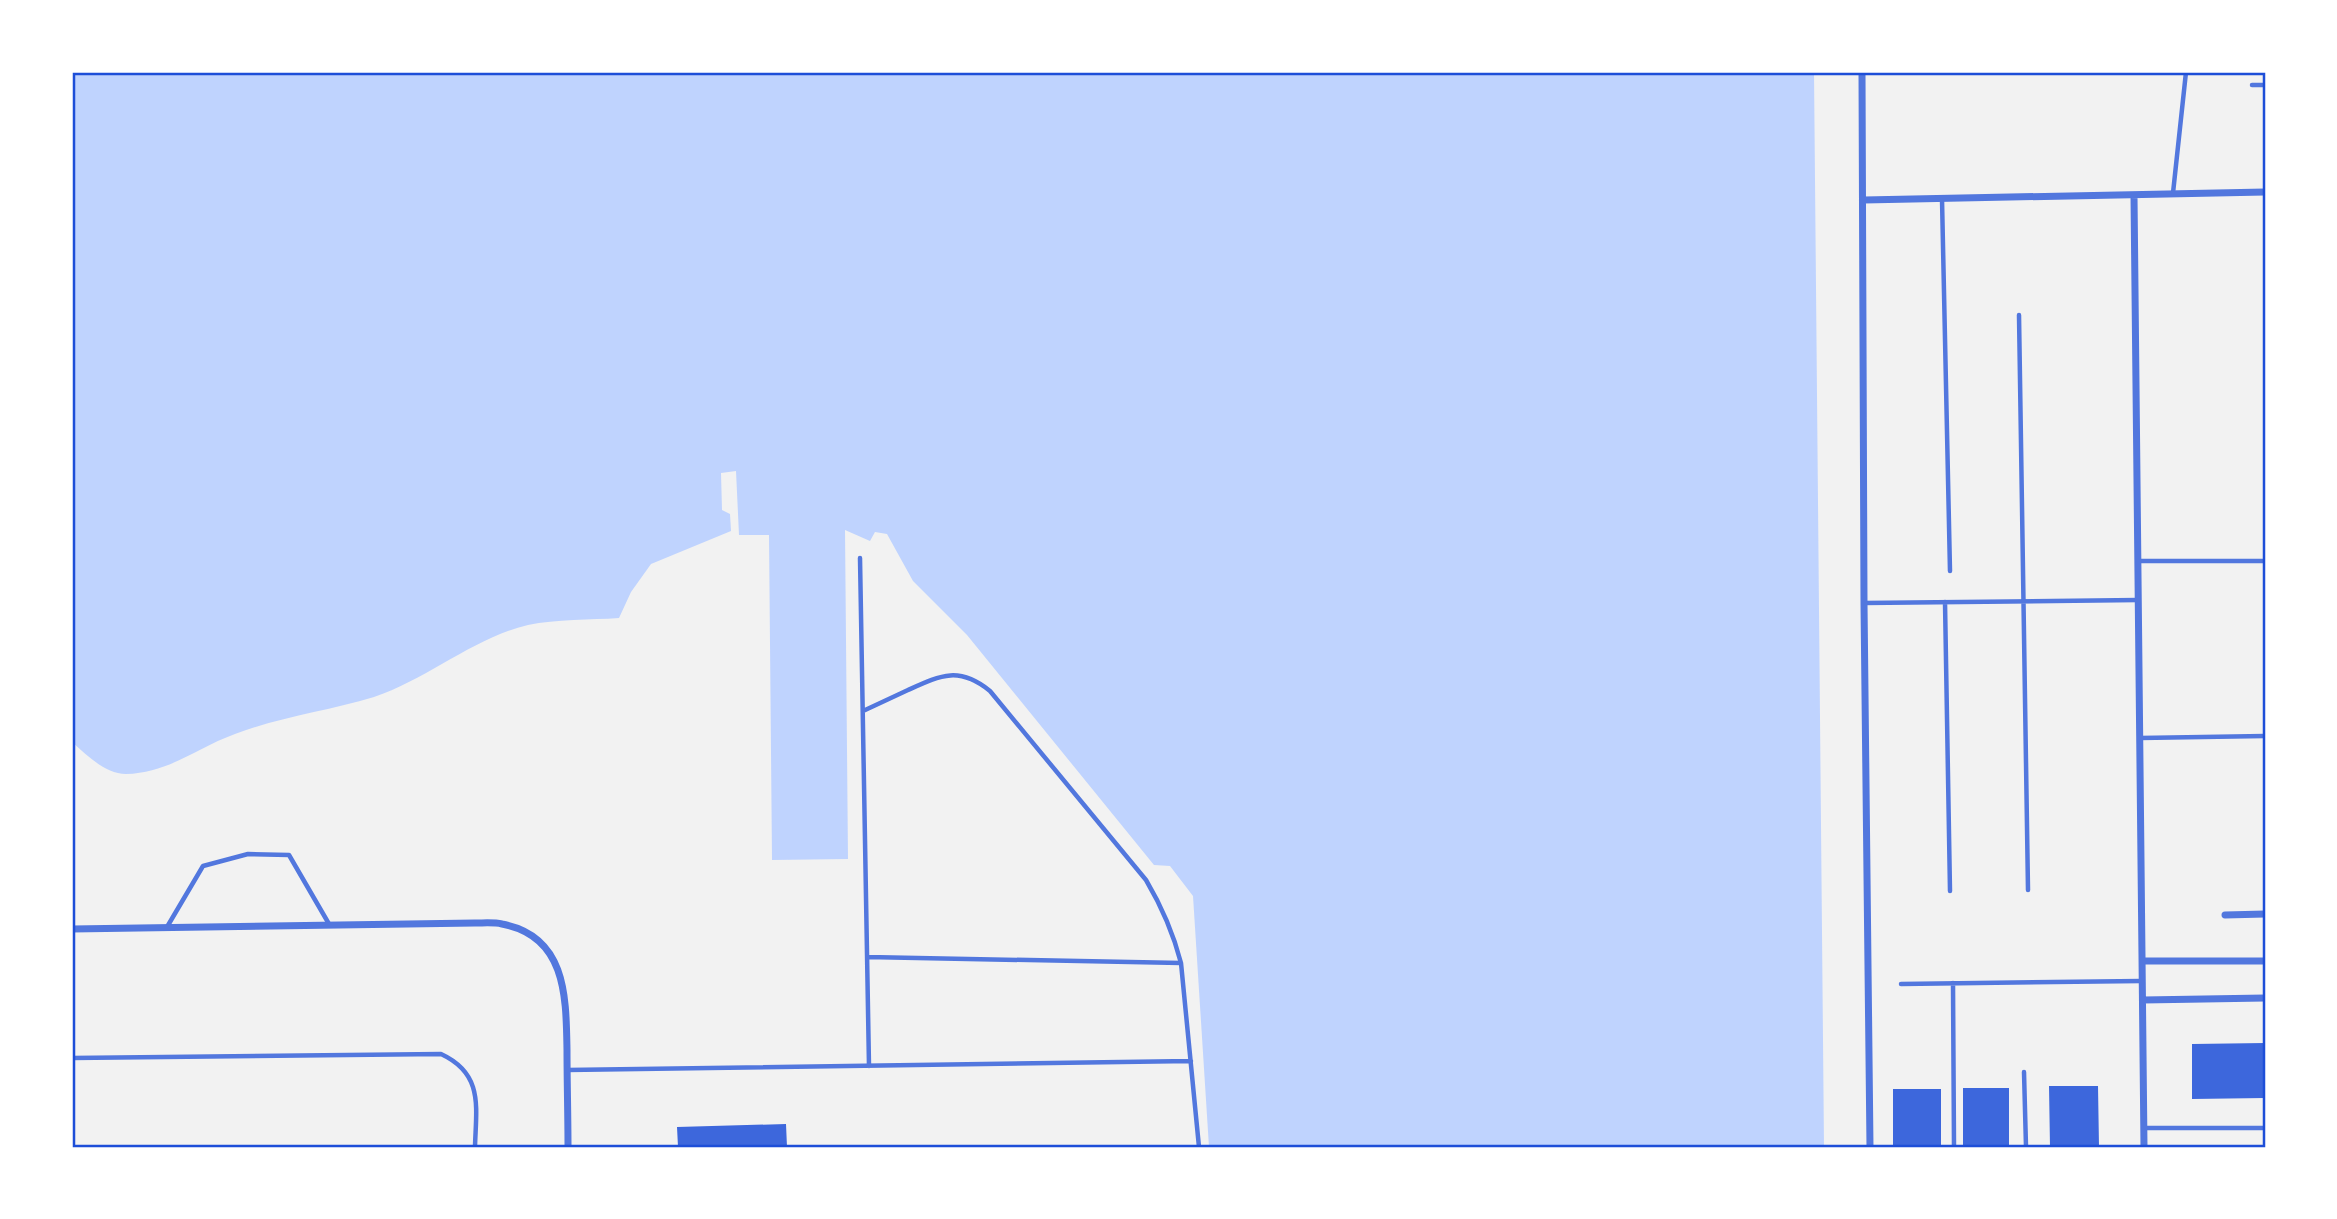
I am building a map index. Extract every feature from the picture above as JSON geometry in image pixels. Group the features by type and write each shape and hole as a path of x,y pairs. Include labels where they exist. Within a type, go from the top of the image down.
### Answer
{"street":[{"path":"1862,72 1870,1147"},
{"path":"1864,200 2265,192"},
{"path":"2134,195 2144,1147"},
{"path":"2225,915 2265,914"},
{"path":"72,929 503,924 528,934 549,953 562,977 566,1004 568,1147"},
{"path":"2142,961 2265,961"},
{"path":"2143,1000 2265,998"}],"lane":[{"path":"2173,194 2186,72"},
{"path":"2252,85 2265,85"},
{"path":"1942,199 1950,570"},
{"path":"2019,315 2028,890"},
{"path":"860,558 869,1066"},
{"path":"2139,561 2265,561"},
{"path":"1864,603 2139,600"},
{"path":"1945,602 1950,891"},
{"path":"863,711 933,678 964,676 978,681 990,691 1146,880 1165,915 1181,963 1199,1147"},
{"path":"2140,738 2265,736"},
{"path":"167,927 204,866 248,854 289,855 329,925"},
{"path":"867,957 1181,963"},
{"path":"1901,984 2143,981"},
{"path":"1953,983 1954,1147"},
{"path":"72,1058 441,1054 461,1066 474,1086 475,1147"},
{"path":"567,1070 1191,1061"},
{"path":"2024,1072 2026,1147"},
{"path":"2144,1128 2265,1128"}],"water":[{"path":"72,72 1814,72 1824,1147 1209,1147 1193,896 1170,866 1154,865 967,635 913,581 887,534 875,532 870,541 845,530 848,859 772,860 769,535 739,535 736,471 721,473 722,510 730,514 731,531 651,564 631,592 619,618 528,625 488,639 413,680 374,697 252,728 169,765 141,773 118,773 104,767 72,742"}],"building":[{"path":"2265,1043 2265,1098 2192,1099 2192,1044"},
{"path":"2049,1086 2098,1086 2099,1147 2050,1147"},
{"path":"1963,1088 2009,1088 2009,1147 1963,1147"},
{"path":"1893,1089 1941,1089 1941,1147 1893,1147"},
{"path":"786,1124 787,1147 678,1147 677,1127"}]}
